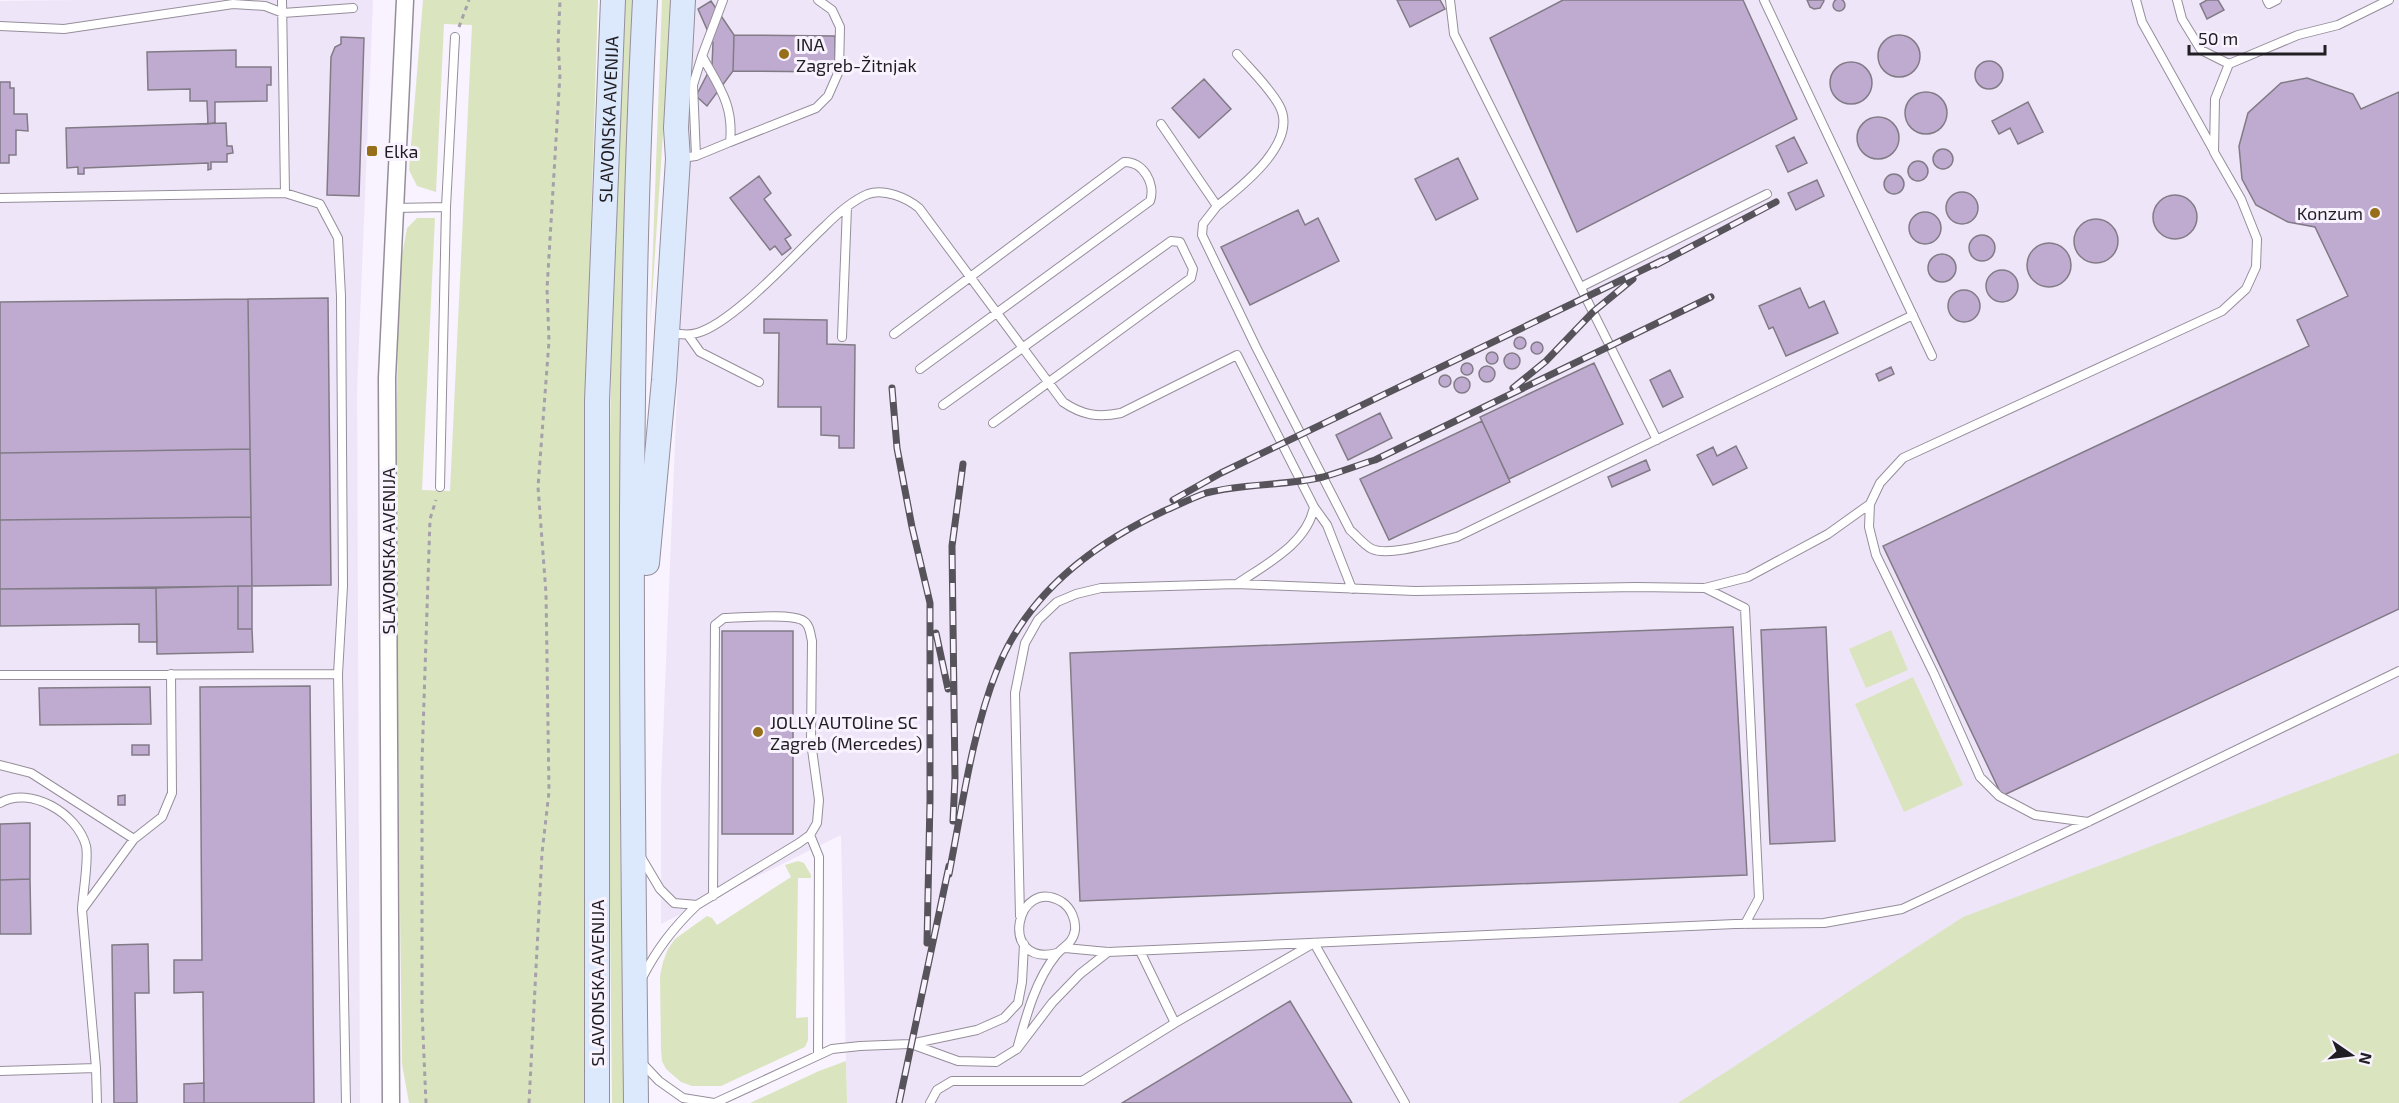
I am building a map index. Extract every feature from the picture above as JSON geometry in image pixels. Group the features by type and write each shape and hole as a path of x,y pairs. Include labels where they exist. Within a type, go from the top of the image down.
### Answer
{"main road":[{"name":"SLAVONSKA AVENIJA","path":"597,1103 597,401 613,0"},
{"name":"SLAVONSKA AVENIJA","path":"636,1103 631,662 636,253 645,0"},
{"path":"631,662 646,597 647,550 659,431 677,334 687,157 676,128 683,0"}],"street":[{"name":"SLAVONSKA AVENIJA","path":"391,1103 387,378 405,0"}],"lane":[{"path":"282,0 285,193"},
{"path":"723,0 693,85 687,157 816,108 828,96 839,71 840,27 832,10 818,0"},
{"path":"1450,0 1454,34 1657,440"},
{"path":"1764,0 1932,356"},
{"path":"2088,822 2035,815 1999,796 1980,777 1934,674 1876,555 1869,528 1870,504 1880,483 1903,458 2222,311 2246,289 2256,267 2257,239 2241,199 2142,22 2136,0"},
{"path":"2177,0 2182,19 2201,50 2229,64"},
{"path":"2267,0 2269,4 2277,0"},
{"path":"2214,152 2215,99 2229,64 2298,35 2338,25 2389,0"},
{"path":"0,26 64,29 233,4 265,6 283,13 353,8"},
{"path":"440,487 446,207 454,37"},
{"path":"1237,54 1280,106 1283,119 1280,139 1266,163 1217,206 1203,224 1203,236 1256,347 1350,530 1372,549 1386,551 1404,549 1457,537 1912,315"},
{"path":"702,56 729,106 732,124 730,142"},
{"path":"1161,124 1217,206"},
{"path":"894,334 1124,162 1136,163 1142,169 1152,189 1150,201 920,369"},
{"path":"0,198 285,193 320,204 338,238 341,296 343,586 338,674 346,1103"},
{"path":"677,334 699,333 727,318 847,207 869,193 896,194 919,207 1063,402 1077,411 1104,417 1121,413 1237,355 1314,507 1327,525 1352,589"},
{"path":"1581,287 1767,194"},
{"path":"395,208 446,207"},
{"path":"842,337 847,207"},
{"path":"944,405 1171,241 1180,242 1193,269 1191,278 993,423"},
{"path":"677,334 700,352 759,382"},
{"path":"636,1056 659,1081 683,1098 715,1103 832,1049 910,1044 977,1030 1004,1018 1017,1002 1023,982 1024,944 1018,925 1020,915 1015,693 1024,643 1038,620 1057,602 1101,588 1237,584 1415,591 1705,588 1748,577 1828,534 1870,504"},
{"path":"1237,584 1295,542 1312,521 1314,507"},
{"path":"1705,588 1745,608 1759,898 1745,924"},
{"path":"634,992 656,950 675,926 697,905 713,896 810,835 817,823 819,800 812,742 812,641 809,627 803,620 788,617 724,618 716,625 714,641 713,896"},
{"path":"1065,948 1108,952 1140,951 1745,924 1824,923 1902,909 2088,822 2399,671"},
{"path":"82,910 134,839 162,817 172,794 171,674"},
{"path":"0,675 338,674"},
{"path":"0,765 31,773 134,839"},
{"path":"0,803 9,798 34,800 56,808 74,823 87,847 82,910 97,1103"},
{"path":"810,835 819,857 818,1055"},
{"path":"632,843 660,889 674,903 697,905"},
{"path":"1017,1049 1038,986 1057,953 1072,940 1075,931 1074,921 1065,904 1050,898 1030,903 1020,915"},
{"path":"930,1103 937,1090 952,1081 1082,1081 1175,1023 1314,943"},
{"path":"1314,943 1405,1103"},
{"path":"1024,944 1040,954 1057,953"},
{"path":"1140,951 1175,1023"},
{"path":"910,1044 958,1061 996,1062 1017,1049 1052,1003 1080,974 1108,952"},
{"path":"0,1071 96,1068"}],"path":[{"path":"454,37 469,0"},
{"path":"530,1103 542,853 549,792 546,593 538,487 549,341 548,289 560,74 558,45 560,0"},
{"path":"426,1103 422,1011 422,761 430,519 440,487"}],"shaded area":[{"path":"373,0 357,391 360,1103 0,1103 0,1"},
{"path":"693,0 2399,0 2399,1103 847,1103 841,835 661,924 661,785"}],"green space":[{"path":"423,0 598,0 589,285 587,1103 409,1103 402,1064 395,520 399,272 407,228 417,218 435,218 422,490 450,491 472,25 444,24 436,192 417,186 409,170"},
{"path":"624,0 635,0 625,271 620,820 624,1103 612,1103 609,827 610,414"},
{"path":"662,0 672,0 650,328"},
{"path":"1891,630 1908,670 1866,688 1849,649"},
{"path":"1913,677 1963,785 1904,812 1855,704"},
{"path":"2399,753 2399,1103 1678,1103 1963,917"},
{"path":"798,861 804,863 811,875 811,878 798,878 796,1018 808,1017 808,1040 805,1047 721,1086 692,1086 681,1082 666,1069 662,1061 660,976 668,949 675,939 707,916 712,918 717,925 791,877 785,865"},
{"path":"846,1061 847,1103 750,1103 819,1071"}],"building":[{"path":"1841,-1 1845,5 1841,11 1837,11 1833,3"},
{"path":"1397,0 1440,0 1445,9 1410,27"},
{"path":"1563,0 1743,0 1797,119 1577,232 1490,38"},
{"path":"1807,0 1824,1 1820,8 1814,9 1810,7"},
{"path":"2207,0 2218,0 2224,10 2207,19 2200,4"},
{"path":"711,1 734,35 733,71 707,106 696,96 712,65 713,43 698,9"},
{"name":"INA Zagreb-Žitnjak","path":"734,35 835,36 835,72 733,71"},
{"path":"1899,35 1914,41 1920,56 1914,71 1899,77 1884,71 1878,56 1884,41"},
{"path":"341,37 364,38 359,196 327,195 331,57 335,47 341,44"},
{"path":"236,50 236,67 271,67 271,85 267,85 267,101 215,102 215,123 208,124 207,101 190,101 190,89 148,90 147,52"},
{"path":"1989,61 1999,65 2003,75 1999,85 1989,89 1979,85 1975,75 1979,65"},
{"path":"1851,62 1866,68 1872,83 1866,98 1851,104 1836,98 1830,83 1836,68"},
{"path":"2307,78 2353,94 2361,109 2399,92 2399,609 2002,796 1883,546 2309,346 2297,320 2348,296 2315,227 2288,222 2256,205 2242,179 2239,146 2248,113 2281,83"},
{"path":"1204,79 1231,109 1199,138 1172,108"},
{"path":"0,82 10,82 10,88 14,88 14,114 27,114 28,131 16,130 16,155 9,155 9,163 0,163"},
{"path":"1926,92 1941,98 1947,113 1941,128 1926,134 1911,128 1905,113 1911,98"},
{"path":"2028,102 2043,132 2018,144 2010,128 1999,134 1992,121"},
{"path":"1878,117 1893,123 1899,138 1893,153 1878,159 1863,153 1857,138 1863,123"},
{"path":"226,123 227,146 232,146 233,153 227,154 227,162 211,162 211,169 208,170 208,163 84,168 84,174 78,174 78,167 67,168 66,128"},
{"path":"1794,137 1807,163 1788,172 1776,146"},
{"path":"1943,149 1950,152 1953,159 1950,166 1943,169 1936,166 1933,159 1936,152"},
{"path":"1458,158 1478,199 1436,220 1415,179"},
{"path":"1918,161 1925,164 1928,171 1925,178 1918,181 1911,178 1908,171 1911,164"},
{"path":"1894,174 1901,177 1904,184 1901,191 1894,194 1887,191 1884,184 1887,177"},
{"path":"759,176 771,193 764,199 791,235 785,239 791,248 782,255 775,246 770,250 730,198"},
{"path":"1817,180 1824,196 1796,210 1788,193"},
{"path":"1962,192 1973,197 1978,208 1973,219 1962,224 1951,219 1946,208 1951,197"},
{"path":"2175,195 2190,202 2197,217 2190,232 2175,239 2160,232 2153,217 2160,202"},
{"path":"1298,210 1305,225 1318,218 1339,261 1250,305 1221,247"},
{"path":"1925,212 1936,217 1941,228 1936,239 1925,244 1914,239 1909,228 1914,217"},
{"path":"2096,219 2111,226 2118,241 2111,256 2096,263 2081,256 2074,241 2081,226"},
{"path":"1982,235 1992,238 1995,248 1992,258 1982,261 1972,258 1969,248 1972,238"},
{"path":"2049,243 2064,250 2071,265 2064,280 2049,287 2034,280 2027,265 2034,250"},
{"path":"1942,254 1952,258 1956,268 1952,278 1942,282 1932,278 1928,268 1932,258"},
{"path":"2002,270 2013,275 2018,286 2013,297 2002,302 1991,297 1986,286 1991,275"},
{"path":"1800,288 1809,308 1824,301 1838,333 1786,356 1773,327 1769,329 1759,306"},
{"path":"1964,290 1975,295 1980,306 1975,317 1964,322 1953,317 1948,306 1953,295"},
{"path":"328,298 331,585 252,586 248,299"},
{"path":"248,299 250,449 0,453 0,302"},
{"path":"764,319 827,320 827,344 855,345 854,448 839,448 839,436 821,435 821,407 778,407 779,333 764,333"},
{"path":"1522,337 1526,343 1522,349 1518,349 1514,341"},
{"path":"1539,342 1543,348 1539,354 1535,354 1531,346"},
{"path":"1494,352 1498,358 1494,364 1490,364 1486,356"},
{"path":"1512,353 1518,355 1520,361 1518,367 1512,369 1506,367 1504,361 1506,355"},
{"path":"1469,363 1473,369 1469,375 1465,375 1461,367"},
{"path":"1594,363 1623,424 1509,479 1480,417"},
{"path":"1487,366 1493,368 1495,374 1493,380 1487,382 1481,380 1479,374 1481,368"},
{"path":"1891,367 1894,374 1879,381 1876,374"},
{"path":"1670,370 1683,397 1663,407 1650,380"},
{"path":"1447,375 1451,381 1447,387 1443,387 1439,379"},
{"path":"1462,377 1468,379 1470,385 1468,391 1462,393 1456,391 1454,385 1456,379"},
{"path":"1380,413 1392,438 1348,460 1336,435"},
{"path":"1482,421 1510,482 1389,540 1360,479"},
{"path":"1736,446 1747,468 1713,485 1697,455 1713,447 1717,456"},
{"path":"250,449 251,517 0,520 0,453"},
{"path":"1646,460 1650,470 1612,487 1608,477"},
{"path":"251,517 252,586 0,589 0,520"},
{"path":"238,586 252,586 252,629 238,629"},
{"path":"238,586 238,629 252,629 253,652 157,654 156,588"},
{"path":"156,588 157,642 139,642 139,624 0,626 0,589"},
{"path":"1733,627 1747,875 1080,901 1070,653"},
{"path":"1826,627 1835,841 1770,844 1761,630"},
{"name":"JOLLY AUTOline SC Zagreb (Mercedes)","path":"722,631 793,631 793,834 722,834"},
{"path":"310,686 314,1103 204,1103 203,992 174,993 174,960 202,960 200,687"},
{"path":"150,687 151,724 40,725 39,688"},
{"path":"132,745 149,745 149,755 132,755"},
{"path":"125,795 125,805 118,805 118,796"},
{"path":"30,823 30,879 0,880 0,824"},
{"path":"30,879 31,934 0,934 0,880"},
{"path":"148,944 149,993 135,993 137,1103 114,1103 112,945"},
{"path":"1290,1001 1352,1103 1122,1103"},
{"path":"204,1083 204,1103 184,1103 184,1084"}],"railway":[{"path":"1656,265 1776,202"},
{"path":"1173,500 1221,473 1663,260"},
{"path":"1513,388 1546,361 1593,312 1633,279"},
{"path":"949,874 974,744 997,670 1010,643 1044,595 1088,556 1138,524 1206,493 1309,480 1375,460 1711,297"},
{"path":"892,388 897,448 930,603 927,943"},
{"path":"953,821 955,778 952,546 963,464"},
{"path":"936,633 948,689"},
{"path":"899,1103 949,866"}],"place":[{"name":"INA Zagreb-Žitnjak","path":"784,54"},
{"name":"Elka","path":"372,151"},
{"name":"Konzum","path":"2375,213"},
{"name":"JOLLY AUTOline SC Zagreb (Mercedes)","path":"758,732"}]}
